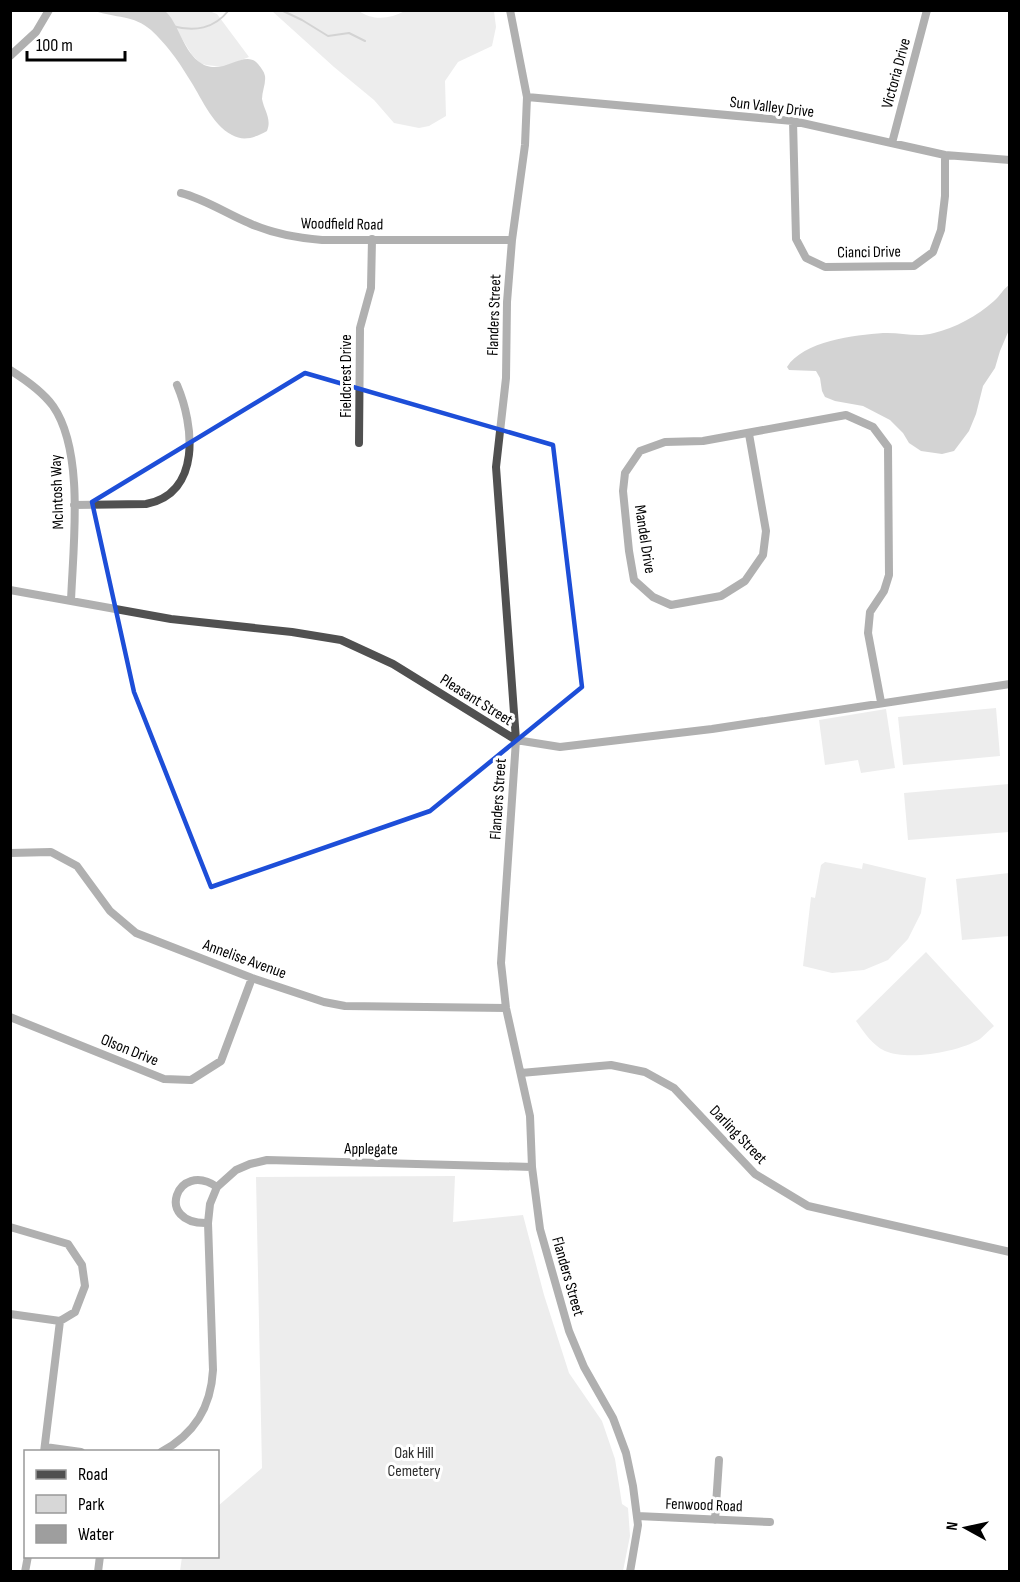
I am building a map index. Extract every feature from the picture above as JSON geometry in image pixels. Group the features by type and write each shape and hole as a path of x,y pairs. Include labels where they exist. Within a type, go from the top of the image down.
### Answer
{"street":[{"path":"10,56 36,32 49,10"},
{"name":"Flanders Street","path":"510,10 527,97 525,145 512,240 507,302 506,378 496,467 516,740 501,963 506,1008 530,1116 532,1167 540,1229 569,1331 584,1367 614,1418 626,1453 633,1486 638,1525 630,1572"},
{"name":"Victoria Drive","path":"892,142 927,10"},
{"name":"Sun Valley Drive","path":"527,97 793,121 945,155 1010,160"},
{"name":"Cianci Drive","path":"793,121 796,239 806,258 825,267 914,266 933,252 941,230 945,196 945,155"},
{"name":"Woodfield Road","path":"182,193 250,224 281,235 309,239 512,240"},
{"name":"Fieldcrest Drive","path":"359,443 360,328 371,288 372,239"},
{"name":"McIntosh Way","path":"10,370 31,382 53,406 68,437 74,485 71,601"},
{"path":"74,505 146,504 174,492 183,478 191,445 185,404 177,385"},
{"name":"Mandel Drive","path":"749,434 766,531 763,555 745,581 721,596 671,605 653,597 634,580 623,491 625,473 640,451 665,441 702,441 846,415 873,426 888,447 889,574 884,591 870,612 868,633 881,702"},
{"name":"Pleasant Street","path":"10,590 171,619 292,632 341,640 393,664 516,740 560,747 712,729 1010,684"},
{"name":"Annelise Avenue","path":"10,853 42,852 56,855 77,866 110,911 136,933 252,978 324,1002 345,1006 506,1008"},
{"name":"Olson Drive","path":"10,1017 164,1079 191,1080 221,1061 252,978"},
{"name":"Darling Street","path":"521,1073 611,1065 645,1072 674,1088 755,1174 808,1206 1010,1252"},
{"name":"Applegate","path":"217,1187 236,1170 267,1160 532,1167"},
{"path":"165,1450 179,1442 196,1425 211,1391 213,1370 208,1223 210,1204 217,1187 195,1179 184,1184 177,1195 178,1210 184,1219 197,1223 208,1223"},
{"path":"10,1227 68,1244 82,1265 85,1286 75,1312 60,1321 10,1314"},
{"path":"44,1449 60,1321"},
{"path":"716,1520 719,1460"},
{"name":"Fenwood Road","path":"637,1516 770,1522"}],"highlighted area":[{"path":"305,373 553,445 582,687 430,811 211,887 134,692 92,502"}],"green space":[{"path":"165,11 209,11 217,14 249,57 224,67 200,63 192,55"},
{"path":"272,11 359,11 382,18 405,11 494,11 496,27 492,46 458,62 445,81 446,116 429,126 419,128 394,123 374,100"},
{"path":"996,708 1000,756 903,765 898,717"},
{"path":"886,709 895,768 861,773 858,760 825,765 819,720"},
{"path":"1009,784 1009,832 908,840 904,793"},
{"path":"825,862 862,869 863,863 926,878 921,913 908,939 888,960 864,970 832,973 803,966 811,897 815,898 821,865"},
{"path":"1009,873 1009,936 962,940 956,879"},
{"path":"926,952 994,1026 971,1044 947,1051 907,1055 885,1051 872,1042 856,1021"},
{"name":"Oak Hill Cemetery","path":"455,1176 453,1222 523,1215 544,1295 569,1373 602,1421 615,1459 622,1504 628,1508 630,1536 623,1571 180,1571 182,1558 219,1558 219,1505 262,1468 256,1177"}],"water":[{"path":"95,11 165,11 198,61 215,67 246,59 258,64 265,76 262,99 268,119 267,131 254,137 245,138 232,135 212,117 176,58 151,30 131,19"},
{"path":"1009,285 1009,330 995,368 983,386 969,431 954,451 942,454 921,451 909,443 890,420 863,406 825,397 816,371 789,370 787,367 805,351 830,341 883,333 915,335 942,331 980,312"}],"waterway":[{"path":"172,26 188,29 204,27 217,21 229,10"},
{"path":"281,10 328,36 349,33 365,41"}]}
